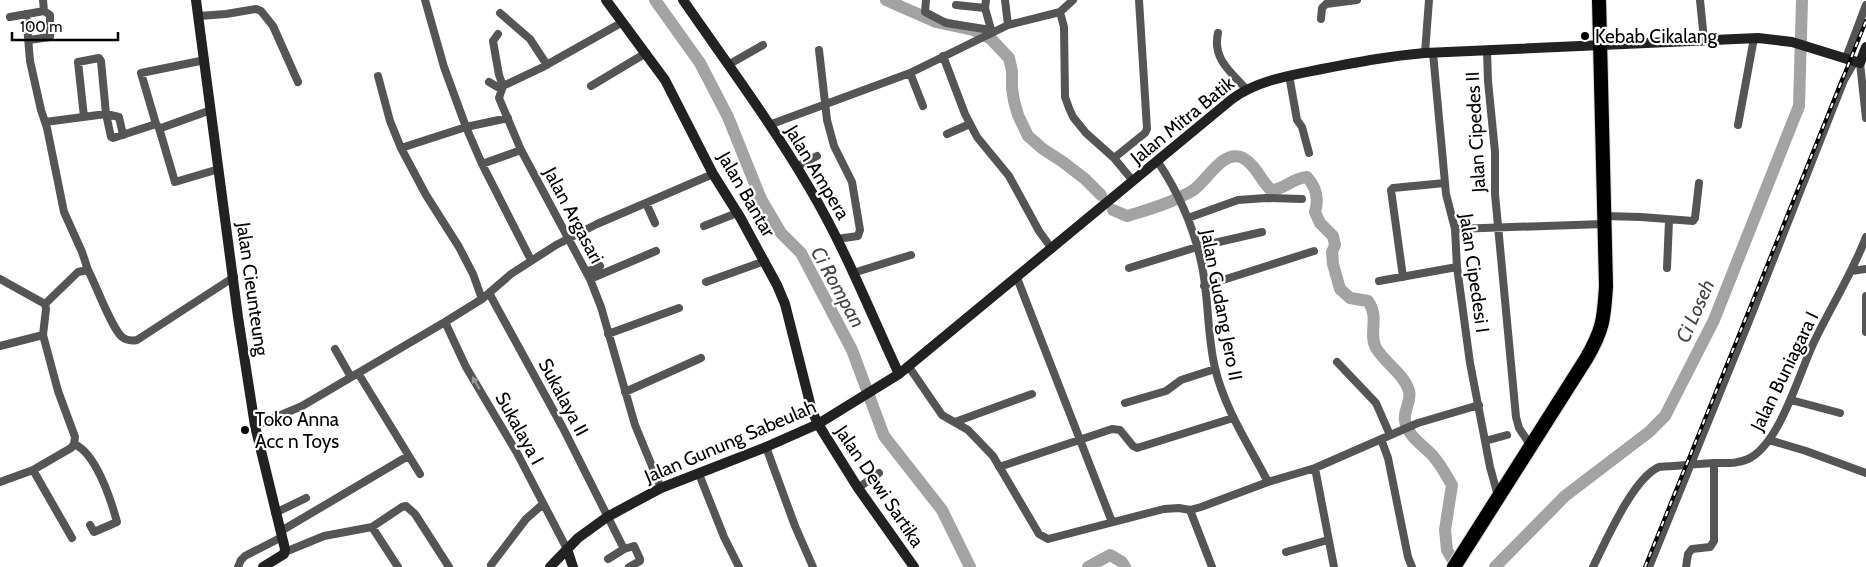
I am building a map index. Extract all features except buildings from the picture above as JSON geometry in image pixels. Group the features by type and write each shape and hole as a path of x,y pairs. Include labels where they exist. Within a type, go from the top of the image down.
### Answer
{"highway":[{"path":"1454,567 1591,349 1603,323 1606,286 1599,0"}],"street":[{"path":"29,40 51,36 50,17 44,11 42,0"},
{"name":"Jalan Cieunteung","path":"196,0 238,317 255,426 285,552"},
{"path":"425,0 444,67 466,127 482,164 531,260"},
{"name":"Jalan Bantar","path":"606,0 665,80 713,174 765,261 785,304 812,411 818,424"},
{"name":"Jalan Ampera","path":"683,0 810,188 837,239 899,374"},
{"path":"926,0 925,12 946,23 988,35"},
{"path":"1005,0 1008,25"},
{"path":"769,125 910,73 1008,25 1060,12 1073,0"},
{"path":"1114,158 1145,133 1147,129 1139,0"},
{"path":"1321,20 1323,6 1326,4 1357,0"},
{"name":"Jalan Cipedesi I","path":"1429,0 1429,53 1445,183 1455,229 1470,363 1490,467 1498,496"},
{"path":"1700,0 1704,40"},
{"path":"948,4 986,4 988,35"},
{"path":"1866,5 1857,64 1866,118"},
{"path":"199,16 261,10 273,26 298,82"},
{"path":"10,16 44,11"},
{"path":"1060,12 1064,28 1065,97 1069,108 1073,117 1086,133 1114,158 1133,181"},
{"path":"500,13 530,39 547,65"},
{"path":"26,14 30,61 64,212 88,270 115,327 122,336 130,341 137,340 234,278"},
{"path":"489,82 502,88 622,23"},
{"path":"1218,33 1216,46 1219,58 1247,90"},
{"name":"Jalan Argasari","path":"498,34 493,41 502,88 500,98 521,150 588,275 601,307 635,424 661,488"},
{"path":"1738,125 1754,38"},
{"name":"Jalan Mitra Batik","path":"909,367 1232,99 1247,90 1288,75 1382,57 1429,53 1754,38 1792,42 1857,64"},
{"path":"728,65 763,45"},
{"path":"1649,567 1749,322 1844,80 1857,64 1866,47"},
{"path":"819,50 827,120 834,146 852,182 860,230 858,236 837,239"},
{"name":"Jalan Cipedes II","path":"1487,51 1495,152 1495,194 1516,417 1519,428 1531,446"},
{"path":"592,86 646,53"},
{"path":"943,56 977,137 1009,176 1039,231 1052,249"},
{"path":"84,117 78,62 101,59 106,114 111,137 114,138 212,110"},
{"path":"205,60 141,73 175,182 219,169"},
{"path":"910,73 923,106"},
{"path":"1288,75 1297,120 1302,127 1309,153"},
{"path":"378,76 390,121 401,148 426,194 459,247 473,274 482,299"},
{"path":"45,122 106,114 119,116 123,135"},
{"path":"401,148 466,127 508,118"},
{"path":"947,134 970,124"},
{"path":"482,164 521,150"},
{"path":"796,167 817,156"},
{"name":"Jalan Gudang Jero II","path":"1158,162 1181,201 1203,267 1210,340 1215,369 1233,418 1256,456 1268,482"},
{"path":"255,426 296,409 445,322 482,299 511,274 556,245 586,229 713,174"},
{"path":"1403,278 1391,190 1393,188 1445,183"},
{"path":"1455,229 1641,217 1691,222 1694,220 1699,183"},
{"path":"1188,218 1238,200 1266,198 1302,199"},
{"path":"646,203 655,223"},
{"path":"704,226 737,213"},
{"path":"1667,268 1669,220"},
{"path":"1129,268 1197,247 1262,232"},
{"name":"Jalan Buniagara I","path":"1593,567 1616,522 1647,474 1658,468 1714,463 1732,464 1747,459 1764,447 1791,400 1814,342 1851,271 1866,236"},
{"path":"588,275 656,251"},
{"path":"1204,286 1314,251"},
{"path":"853,273 911,255"},
{"path":"706,282 765,261"},
{"path":"588,275 600,266"},
{"path":"1379,281 1458,267"},
{"path":"1851,271 1866,269"},
{"path":"45,304 78,272 88,270"},
{"path":"1018,278 1112,522"},
{"path":"0,279 45,304"},
{"name":"Sukalaya II","path":"489,293 563,428 624,549"},
{"path":"1866,296 1866,332"},
{"path":"0,482 33,470 71,448 74,444 75,437 58,391 43,335 45,304"},
{"path":"608,334 679,308"},
{"name":"Sukalaya I","path":"445,322 466,367 516,453 567,549"},
{"path":"0,346 43,335"},
{"path":"335,349 420,474"},
{"path":"625,392 701,358"},
{"path":"1337,362 1376,404 1390,435"},
{"path":"909,367 942,415 972,433 990,452 1039,534 1043,538 1053,539 1164,509 1179,508 1190,510 1268,482 1315,468 1418,423 1479,405"},
{"name":"Jalan Gunung Sabeulah","path":"550,567 567,549 607,517 661,488 766,447 818,424 876,390 909,367"},
{"path":"1125,403 1166,390 1180,380 1215,369"},
{"path":"956,422 1032,394"},
{"path":"1791,400 1840,413"},
{"path":"999,467 1116,429 1120,430 1133,446 1137,448 1233,418"},
{"name":"Jalan Dewi Sartika","path":"818,424 858,488 914,567"},
{"path":"1485,441 1507,435"},
{"path":"1381,439 1388,458 1408,557 1412,567"},
{"path":"1769,440 1866,473"},
{"path":"74,444 81,446 88,454 107,493 117,522 94,532 90,525"},
{"path":"766,447 795,526 813,567"},
{"path":"238,567 245,556 408,456"},
{"path":"1686,567 1692,550 1710,547 1714,541 1714,463"},
{"path":"1315,468 1334,567"},
{"path":"33,470 72,538"},
{"path":"699,474 724,537 740,567"},
{"path":"858,488 879,474"},
{"path":"276,513 306,498"},
{"path":"492,565 526,519 543,504"},
{"path":"263,567 285,552 324,536 372,527 406,506 415,514 449,567"},
{"path":"1190,510 1212,567"},
{"path":"372,527 398,567"},
{"path":"1286,552 1328,540"},
{"path":"608,559 624,549 634,546 640,561 629,567"},
{"path":"567,549 574,567"}],"waterway":[{"name":"Ci Rompan","path":"655,0 700,63 728,117 761,199 781,233 801,253 852,350 884,436 942,510 970,567"},
{"path":"886,0 936,22 973,30 991,39 1009,58 1014,101 1028,136 1085,179 1101,195"},
{"name":"Ci Loseh","path":"1495,567 1565,496 1649,432 1665,416 1714,320 1799,106 1802,0"},
{"path":"1113,210 1127,216 1171,202 1202,183 1217,165 1229,157 1236,156 1248,161 1271,190 1280,188 1297,179 1307,177 1316,193 1315,212 1320,223 1333,236 1335,245 1332,252 1333,264 1340,289 1350,298 1368,301 1373,313 1373,337 1376,348 1403,379 1409,391 1410,395 1405,413 1405,421 1409,432 1436,459 1452,485 1445,530 1447,550 1457,567"},
{"name":"Ci Rompan","path":"1088,567 1110,555 1122,562 1125,567"}],"railway":[{"path":"1645,567 1866,21"}],"place":[{"name":"Kebab Cikalang","path":"1585,36"},
{"name":"Toko Anna Acc n Toys","path":"245,430"}]}
